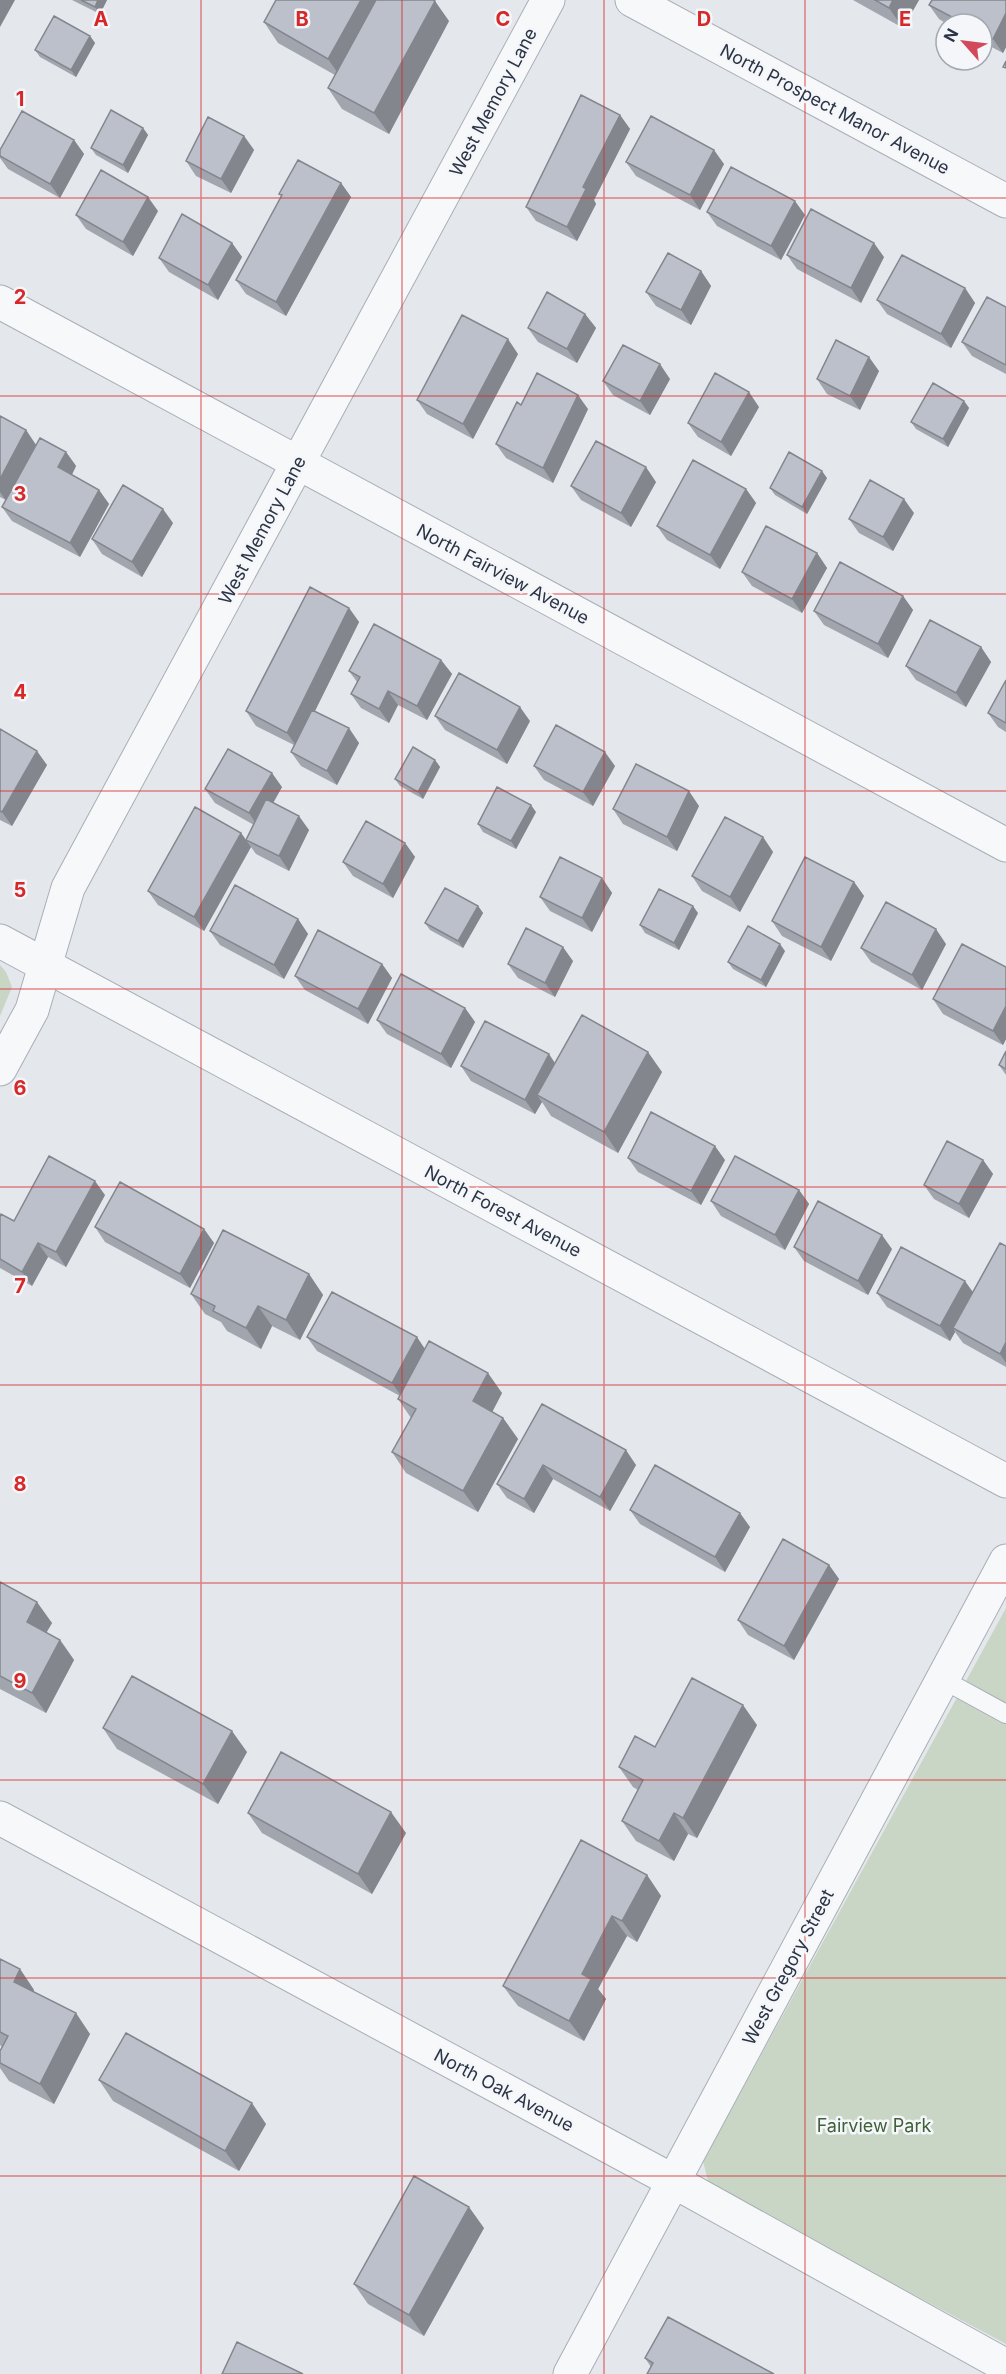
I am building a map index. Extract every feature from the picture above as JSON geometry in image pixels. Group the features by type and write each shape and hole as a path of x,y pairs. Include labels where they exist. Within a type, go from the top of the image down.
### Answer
{"street":[{"name":"West Memory Lane","path":"0,1069 32,1010 68,888 549,0"},
{"name":"North Prospect Manor Avenue","path":"632,0 1006,201"},
{"name":"North Fairview Avenue","path":"0,302 1006,845"},
{"name":"North Forest Avenue","path":"0,941 1006,1481"},
{"name":"West Gregory Street","path":"570,2374 1006,1561"},
{"name":"North Oak Avenue","path":"0,1818 673,2181 1006,2366"}],"lane":[{"path":"942,1679 1006,1714"}],"green space":[{"path":"0,965 6,972 12,987 0,1016"},
{"name":"Fairview Park","path":"1006,1608 1006,2344 709,2185 703,2161"}],"building":[{"path":"81,0 98,0 95,7"},
{"path":"276,0 361,0 328,59 264,22"},
{"path":"376,0 435,1 374,113 328,88"},
{"path":"875,0 893,0 889,8"},
{"path":"932,0 1006,0 1006,13 994,37 994,12 942,12 929,5"},
{"path":"54,16 90,36 71,70 35,50"},
{"path":"581,95 620,115 583,187 586,189 567,227 526,207"},
{"path":"111,110 143,128 123,165 91,148"},
{"path":"22,111 74,140 50,184 0,156 0,150"},
{"path":"651,116 714,150 690,195 626,162"},
{"path":"208,117 244,136 221,179 186,161"},
{"path":"298,160 341,183 276,302 236,280 282,195 279,194"},
{"path":"731,167 795,201 771,246 707,212"},
{"path":"101,170 148,197 123,242 76,215"},
{"path":"811,209 874,243 851,288 787,255"},
{"path":"182,214 232,243 208,285 159,258"},
{"path":"668,253 701,271 681,310 646,292"},
{"path":"902,255 965,288 941,334 877,300"},
{"path":"547,292 585,314 567,349 528,328"},
{"path":"987,297 1006,307 1006,365 962,342"},
{"path":"462,315 508,339 463,424 417,400"},
{"path":"836,340 869,357 850,396 817,379"},
{"path":"623,345 660,364 640,401 603,381"},
{"path":"537,373 578,395 543,468 496,444 517,402 521,405"},
{"path":"715,373 749,392 721,442 688,423"},
{"path":"933,383 964,401 943,439 911,422"},
{"path":"0,416 26,430 0,479"},
{"path":"40,438 66,452 58,467 99,490 70,543 2,507"},
{"path":"596,441 646,467 621,513 571,486"},
{"path":"789,452 822,471 802,507 770,488"},
{"path":"693,460 746,489 710,555 657,526"},
{"path":"870,480 904,499 883,537 849,519"},
{"path":"123,485 163,509 132,562 92,539"},
{"path":"766,526 817,553 792,599 742,572"},
{"path":"840,562 903,596 878,644 814,611"},
{"path":"310,587 349,608 287,733 246,711"},
{"path":"930,620 981,647 956,693 906,666"},
{"path":"374,624 441,660 417,706 388,691 379,709 351,694 360,677 349,671"},
{"path":"459,673 520,707 497,750 435,716"},
{"path":"1006,680 1006,723 988,713"},
{"path":"312,710 349,728 327,771 291,752"},
{"path":"556,725 605,752 583,792 534,766"},
{"path":"0,729 37,751 2,812 0,811"},
{"path":"413,747 435,760 418,792 395,779"},
{"path":"228,749 272,773 249,813 205,789"},
{"path":"636,764 689,791 667,837 613,809"},
{"path":"497,787 531,805 511,841 478,824"},
{"path":"266,799 299,816 279,856 246,840"},
{"path":"195,807 241,833 194,917 148,891"},
{"path":"725,817 763,837 730,897 692,876"},
{"path":"366,821 405,843 383,884 343,862"},
{"path":"560,857 602,878 582,918 540,897"},
{"path":"805,857 854,882 821,947 772,921"},
{"path":"235,885 298,919 274,965 210,931"},
{"path":"445,888 478,906 458,941 425,923"},
{"path":"659,889 693,906 674,943 640,925"},
{"path":"886,902 936,929 912,975 861,948"},
{"path":"748,926 780,944 761,980 728,962"},
{"path":"526,928 563,947 545,983 508,964"},
{"path":"318,930 382,964 358,1009 295,976"},
{"path":"962,944 1006,967 1006,1006 993,1031 933,999"},
{"path":"401,974 465,1008 441,1054 377,1020"},
{"path":"582,1015 648,1052 604,1132 537,1095"},
{"path":"485,1021 549,1054 525,1100 461,1066"},
{"path":"1006,1051 1006,1069 999,1065"},
{"path":"651,1112 715,1146 691,1191 628,1158"},
{"path":"947,1141 983,1160 959,1204 924,1185"},
{"path":"49,1156 95,1181 56,1252 38,1243 22,1272 0,1259 0,1217 1,1214 14,1221"},
{"path":"735,1156 799,1190 775,1235 711,1201"},
{"path":"120,1182 204,1229 180,1274 95,1227"},
{"path":"818,1201 882,1235 858,1281 794,1247"},
{"path":"223,1230 309,1274 286,1320 258,1306 246,1328 213,1311 215,1306 191,1294"},
{"path":"1000,1243 1006,1246 1006,1342 1000,1354 953,1328"},
{"path":"901,1247 965,1281 940,1326 877,1293"},
{"path":"332,1292 417,1337 392,1383 307,1337"},
{"path":"429,1341 488,1373 473,1401 503,1418 463,1491 392,1452 416,1409 398,1399"},
{"path":"542,1404 626,1450 600,1497 543,1465 524,1499 497,1484"},
{"path":"655,1465 740,1513 715,1557 630,1510"},
{"path":"783,1539 829,1565 784,1646 738,1620"},
{"path":"0,1582 37,1602 27,1622 60,1640 32,1693 0,1676"},
{"path":"132,1676 232,1731 203,1784 103,1728"},
{"path":"692,1678 743,1705 683,1818 674,1813 659,1841 622,1821 643,1780 619,1767 635,1736 655,1747"},
{"path":"281,1752 391,1812 358,1874 248,1813"},
{"path":"581,1840 647,1875 622,1921 612,1916 582,1974 591,1979 569,2021 503,1986"},
{"path":"0,1959 20,1969 14,1982 76,2013 40,2084 0,2063 0,2051 8,2036 0,2032"},
{"path":"126,2033 252,2103 225,2151 99,2080"},
{"path":"414,2176 469,2207 409,2315 354,2284"},
{"path":"668,2317 774,2374 647,2374 653,2363 645,2358"},
{"path":"237,2342 303,2374 222,2374"}]}
